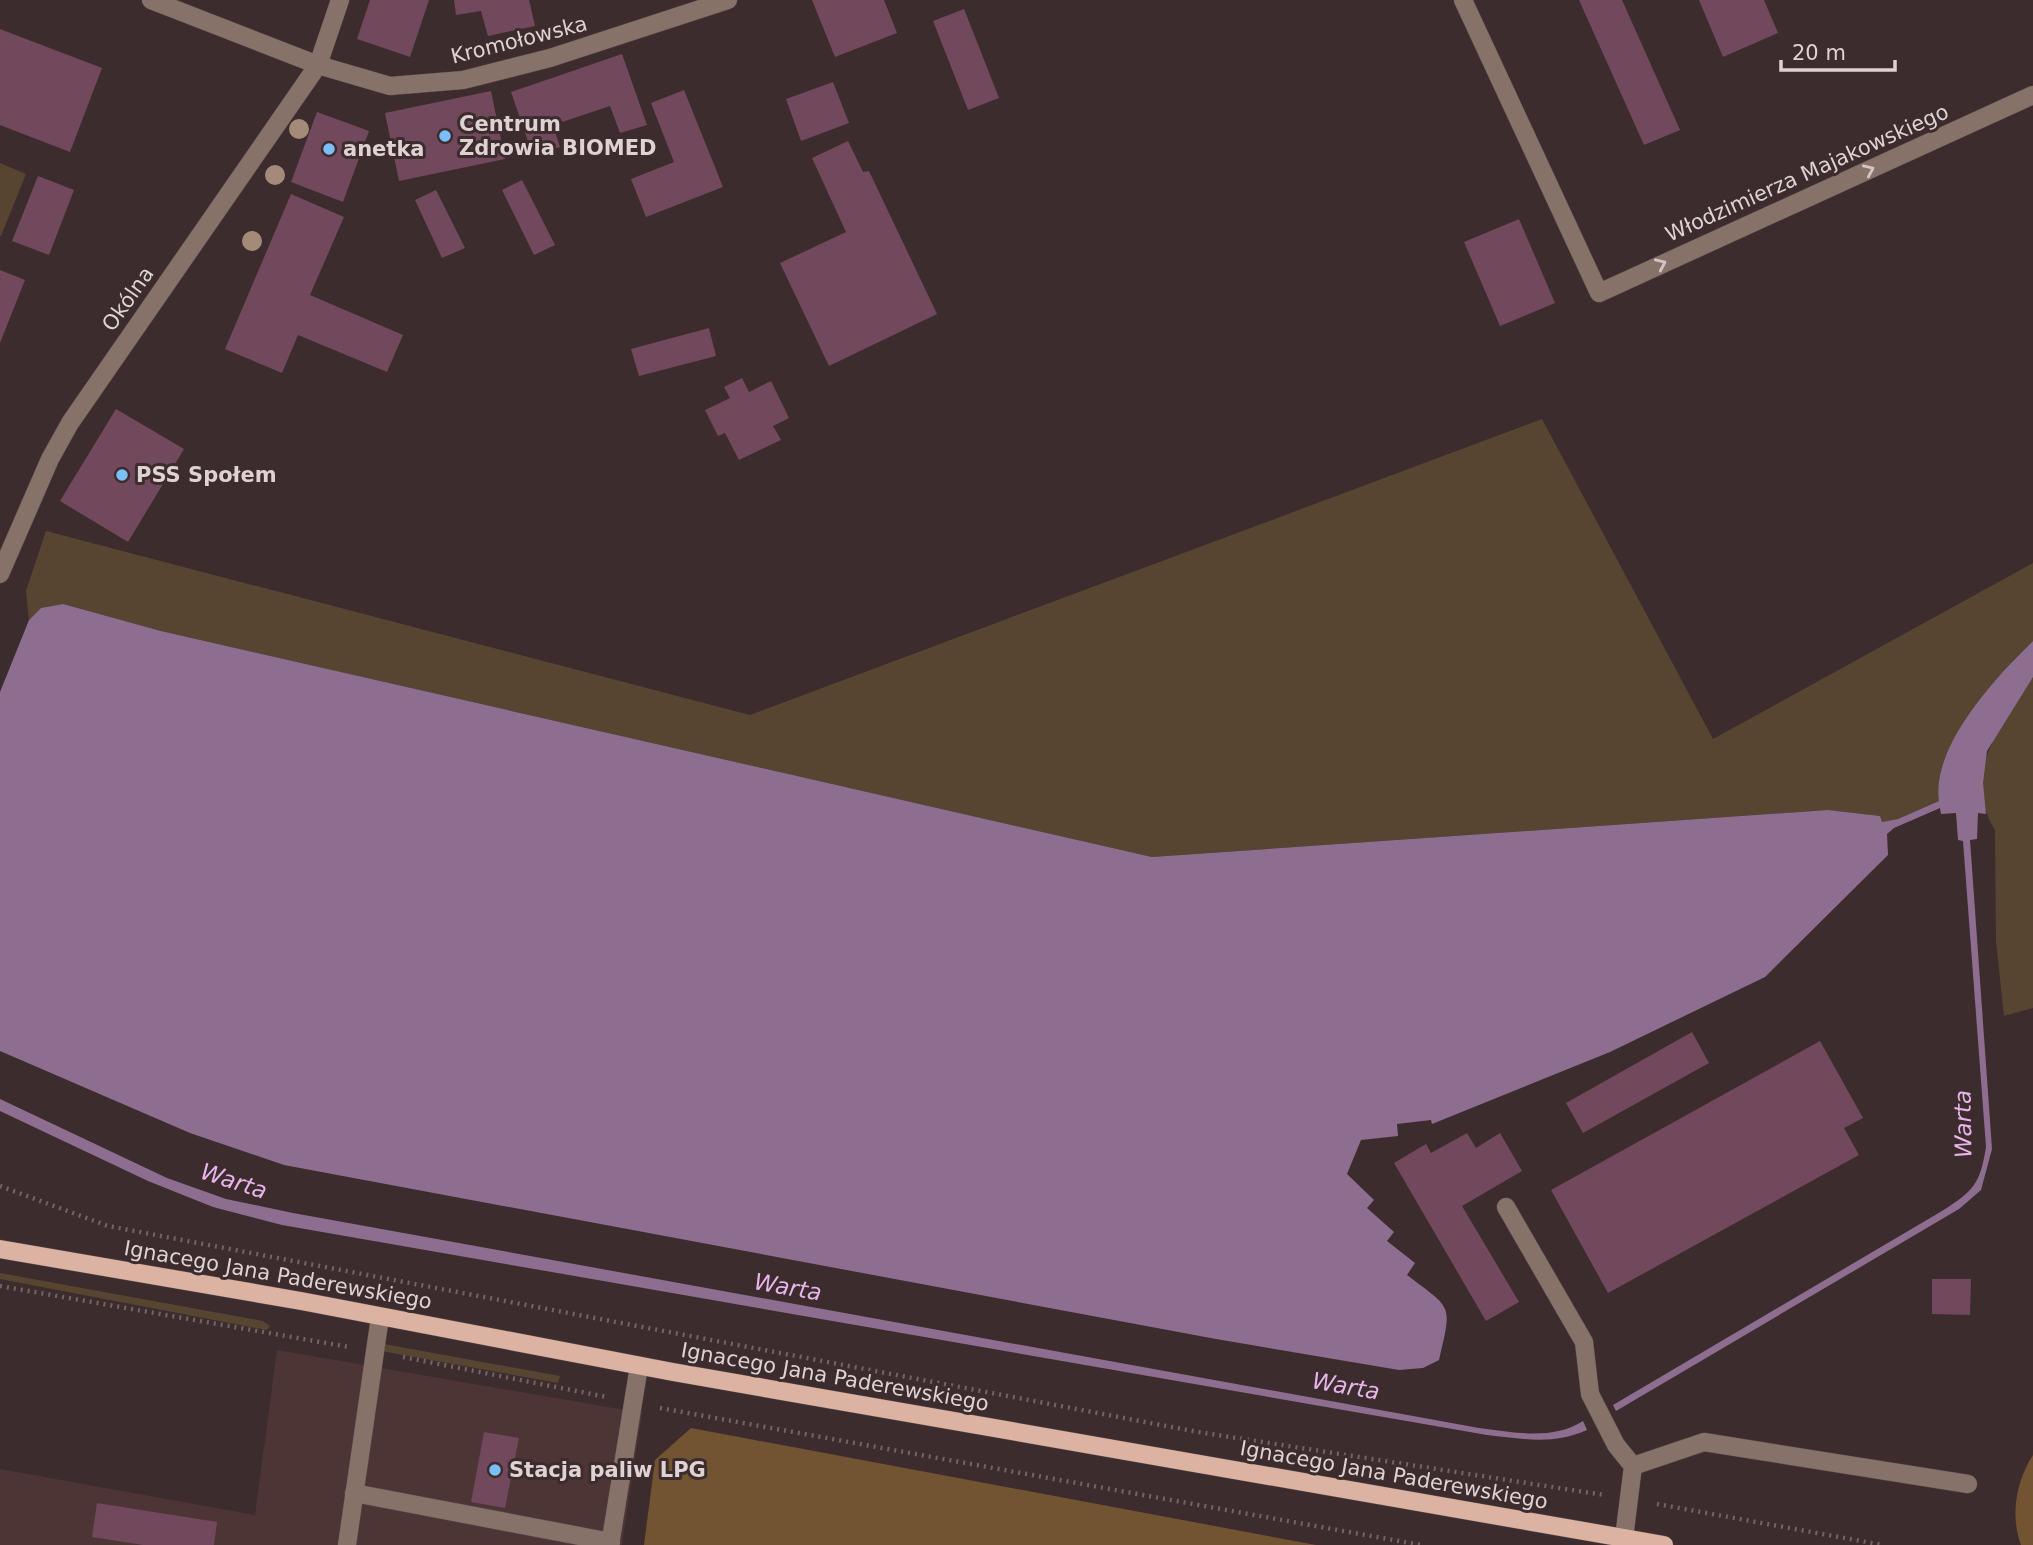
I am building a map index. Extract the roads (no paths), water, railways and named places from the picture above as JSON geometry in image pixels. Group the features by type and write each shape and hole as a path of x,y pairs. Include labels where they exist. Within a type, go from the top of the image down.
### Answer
{"main road":[{"name":"Ignacego Jana Paderewskiego","path":"0,1249 639,1366 1664,1545"}],"street":[{"path":"151,0 318,65"},
{"name":"Okólna","path":"2,563 50,459 70,423 318,65 340,0"},
{"name":"Kromołowska","path":"318,65 390,86 463,80 550,58 728,0"},
{"name":"Włodzimierza Majakowskiego","path":"1463,0 1599,293 2033,95"},
{"path":"1506,1207 1584,1342 1590,1394 1616,1445 1633,1466 1623,1538"},
{"path":"347,1545 380,1317"},
{"path":"354,1493 610,1544 639,1366"},
{"path":"1633,1466 1704,1442 1968,1484"}],"place":[{"name":"Centrum Zdrowia BIOMED","path":"445,136"},
{"name":"anetka","path":"329,149"},
{"name":"PSS Społem","path":"122,475"},
{"name":"Stacja paliw LPG","path":"495,1470"}],"water label":[{"name":"Warta","path":"1963,1124"},
{"name":"Warta","path":"234,1181"},
{"name":"Warta","path":"788,1287"},
{"name":"Warta","path":"1346,1386"}]}
